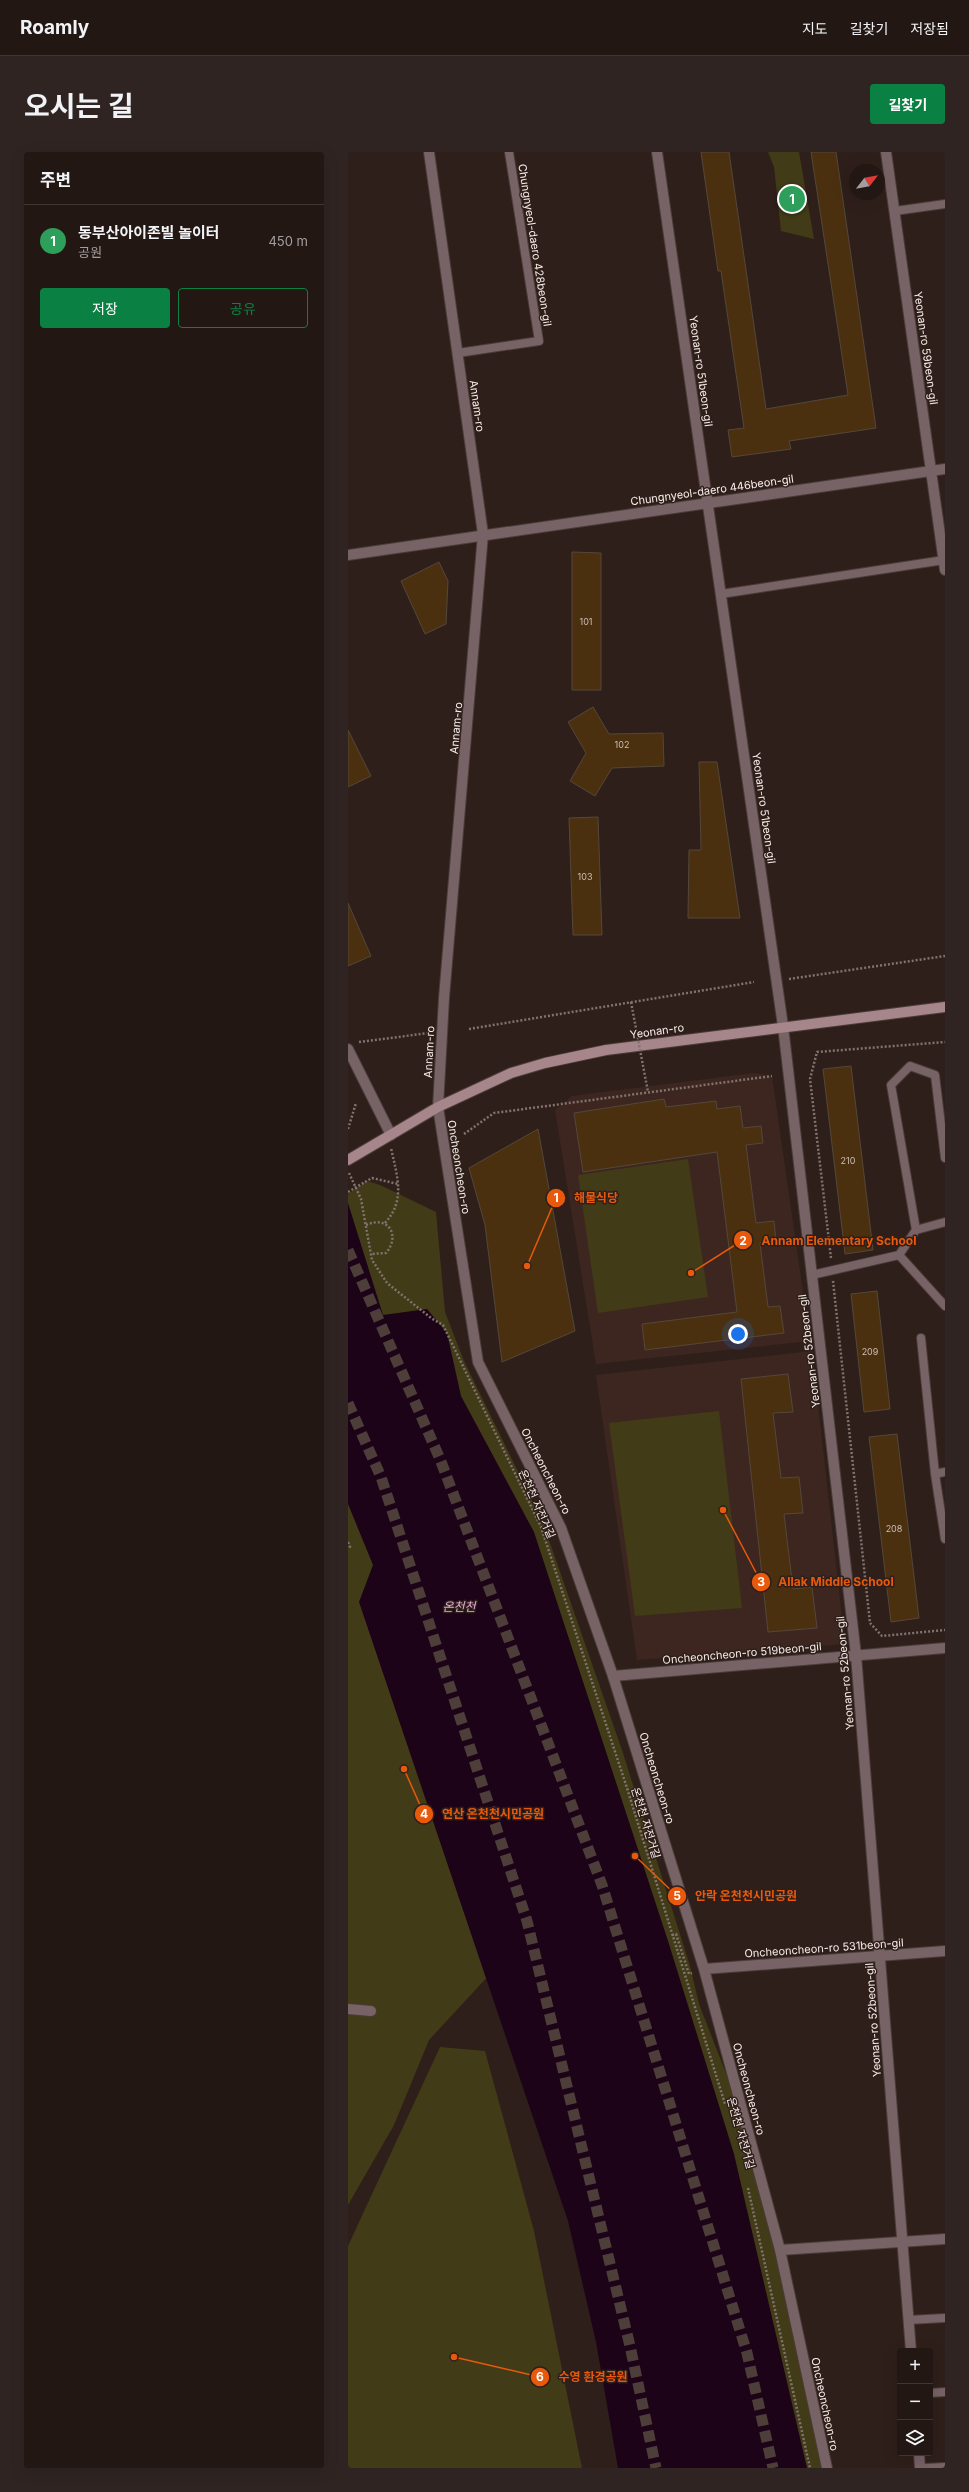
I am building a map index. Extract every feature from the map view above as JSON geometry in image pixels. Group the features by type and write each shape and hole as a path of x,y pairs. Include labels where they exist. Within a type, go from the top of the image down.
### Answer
{"main road":[{"name":"Yeonan-ro","path":"348,1160 438,1107 511,1074 546,1062 606,1050 783,1026 945,1007"}],"street":[{"name":"Annam-ro","path":"428,152 483,534 445,990 438,1107"},
{"name":"Yeonan-ro 51beon-gil","path":"657,152 783,1026"},
{"name":"Yeonan-ro 59beon-gil","path":"886,152 945,570"},
{"name":"Chungnyeol-daero 446beon-gil","path":"348,555 483,534 945,469"},
{"name":"Yeonan-ro 52beon-gil","path":"783,1026 856,1656 911,2348"},
{"path":"348,1049 390,1135"},
{"name":"Oncheoncheon-ro","path":"438,1107 478,1362 561,1528 613,1676 704,1969 780,2250 827,2468"},
{"name":"Oncheoncheon-ro 519beon-gil","path":"613,1676 945,1648"},
{"name":"Oncheoncheon-ro 531beon-gil","path":"704,1969 945,1951"},
{"path":"348,2009 372,2011"},
{"path":"780,2250 945,2239"},
{"path":"918,2456 920,2468"}],"lane":[{"name":"Chungnyeol-daero 428beon-gil","path":"458,353 539,341 509,152"},
{"path":"895,211 945,204"},
{"path":"721,594 944,560"},
{"path":"916,1230 891,1085 910,1066 935,1075 945,1158"},
{"path":"812,1275 899,1255 916,1230 945,1222"},
{"path":"899,1255 945,1306"},
{"path":"920,1338 935,1474 945,1539"},
{"path":"935,1474 945,1472"},
{"path":"908,2320 945,2318"},
{"path":"933,2393 945,2392"},
{"path":"924,2468 945,2467"}],"path":[{"path":"784,980 945,956"},
{"path":"469,1029 754,982"},
{"path":"631,1002 648,1092"},
{"path":"358,1042 431,1032"},
{"path":"945,1042 817,1052 810,1079 833,1270 870,1623 882,1636 945,1630"},
{"path":"464,1134 494,1113 772,1076"},
{"path":"348,1129 356,1103"},
{"path":"385,1224 390,1217 400,1192 390,1135"},
{"name":"온천천 자전거길","path":"348,1170 361,1199 372,1260 387,1283 443,1325 541,1527 627,1788 726,2108"},
{"path":"348,1192 372,1178 398,1184"},
{"path":"366,1225 374,1221 385,1224 392,1231 392,1246 386,1253 371,1254"},
{"path":"348,1542 350,1547 348,1548"},
{"name":"온천천 자전거길","path":"747,2183 810,2468"}],"shaded area":[{"path":"768,152 799,152 814,239 781,231 774,167"},
{"path":"754,1073 772,1076 810,1341 596,1364 555,1110 572,1096"},
{"path":"688,1159 708,1297 598,1313 578,1175"},
{"path":"367,1181 380,1185 436,1212 445,1312 464,1361 543,1523 622,1750 690,1966 699,2004 727,2076 756,2164 822,2468 796,2468 376,1325 348,1240 348,1194"},
{"path":"812,1351 845,1644 637,1660 596,1375"},
{"path":"719,1411 742,1608 635,1616 609,1423"},
{"path":"348,1456 517,1945 429,2040 394,2125 348,2205"},
{"path":"440,2047 485,2051 534,2231 582,2468 348,2468 348,2246"}],"water":[{"name":"온천천","path":"348,1203 383,1315 427,1309 447,1333 461,1396 534,1532 669,1944 734,2154 807,2468 618,2468 596,2342 568,2221 359,1602 373,1565 348,1504"}],"building":[{"path":"701,152 729,152 766,409 848,395 811,152 836,152 876,428 789,441 791,449 732,457 728,430 744,428 721,271 718,271"},
{"path":"572,552 601,553 601,690 572,690"},
{"path":"439,562 448,581 446,624 425,634 401,581"},
{"path":"593,707 609,734 663,733 664,766 612,768 595,796 570,781 586,753 568,722"},
{"path":"348,730 371,776 348,787"},
{"path":"699,762 717,762 740,918 688,918 689,850 701,850"},
{"path":"598,817 602,935 573,935 569,818"},
{"path":"348,903 371,956 348,966"},
{"path":"851,1066 873,1250 845,1254 823,1069"},
{"path":"664,1099 666,1107 716,1101 717,1109 740,1106 743,1128 761,1126 763,1143 746,1145 756,1223 774,1221 776,1241 760,1243 768,1307 780,1306 784,1333 645,1350 642,1324 737,1312 717,1152 583,1172 574,1113"},
{"path":"538,1129 575,1331 502,1362 485,1225 469,1168"},
{"path":"877,1291 890,1409 864,1412 851,1294"},
{"path":"788,1374 793,1412 773,1413 781,1478 799,1477 803,1513 784,1514 793,1589 812,1587 817,1628 768,1632 741,1379"},
{"path":"897,1434 919,1618 891,1622 869,1437"}],"tunnel":[{"path":"348,1250 440,1459 602,1885 747,2353 773,2468"},
{"path":"348,1403 381,1477 527,1921 630,2346 656,2468"}],"place":[{"name":"동부산아이존빌 놀이터","path":"792,199"},
{"name":"해물식당","path":"527,1266"},
{"name":"Annam Elementary School","path":"691,1273"},
{"name":"Allak Middle School","path":"723,1510"},
{"name":"연산 온천천시민공원","path":"404,1769"},
{"name":"안락 온천천시민공원","path":"635,1856"},
{"name":"수영 환경공원","path":"454,2357"}]}
